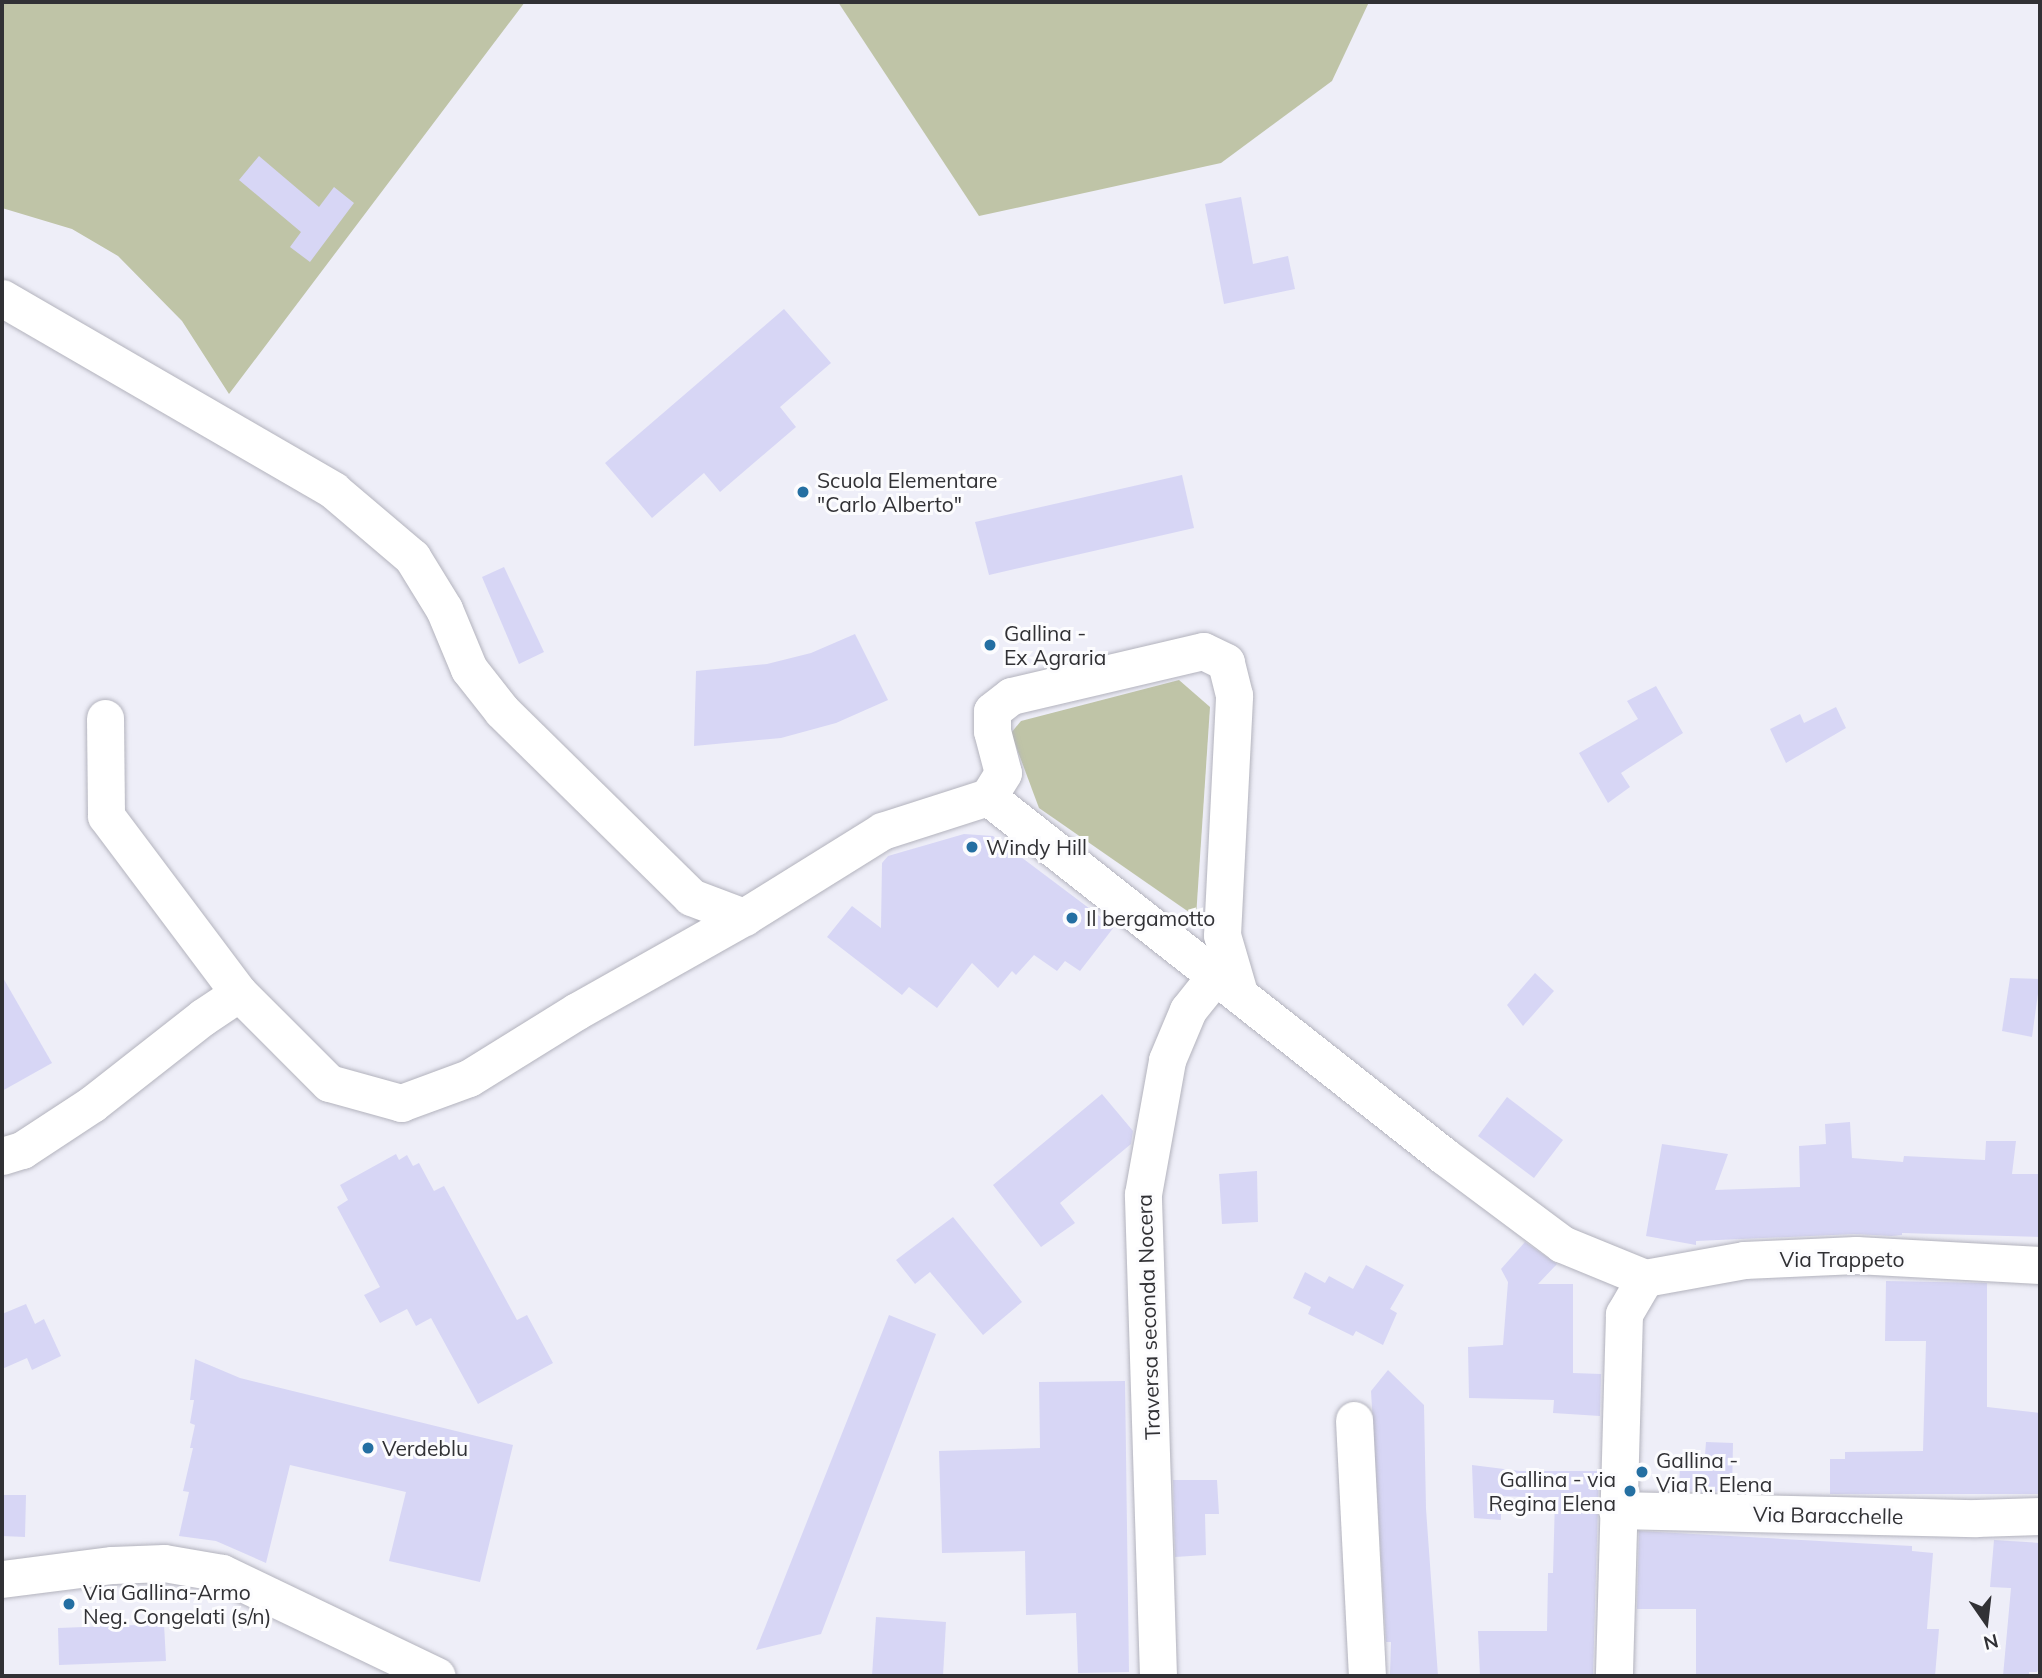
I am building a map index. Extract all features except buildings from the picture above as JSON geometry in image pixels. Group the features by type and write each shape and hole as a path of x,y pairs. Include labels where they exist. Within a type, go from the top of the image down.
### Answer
{"street":[{"path":"2,298 333,490 412,557 444,609 469,669 502,711 691,897 744,917"},
{"path":"105,718 106,816 239,993 329,1083 401,1103 469,1078 576,1011 744,917 882,831 988,797 1003,773 992,731 992,711 1011,696 1203,651 1226,662 1234,695 1222,935 1228,984"},
{"path":"988,797 1444,1156 1562,1244 1645,1278 1624,1314 1614,1676"},
{"name":"Traversa seconda Nocera","path":"1158,1676 1143,1194 1167,1060 1188,1010 1228,984"},
{"path":"2,1156 22,1150 92,1104 203,1017 239,993"},
{"name":"Via Trappeto","path":"1645,1278 1744,1260 1856,1255 2040,1265"},
{"path":"1354,1420 1367,1676"},
{"name":"Via Baracchelle","path":"1617,1510 2040,1517"},
{"path":"2,1579 163,1563 222,1573 437,1676"}],"green space":[{"path":"2,2 525,2 229,394 182,321 118,256 72,229 2,208"},
{"path":"838,2 1369,2 1332,81 1221,163 979,216"},
{"path":"1179,680 1210,707 1196,917 1039,808 1011,733 1021,721"}],"place":[{"name":"Scuola Elementare \"Carlo Alberto\"","path":"803,492"},
{"name":"Gallina - Ex Agraria","path":"990,645"},
{"name":"Windy Hill","path":"972,847"},
{"name":"Il bergamotto","path":"1072,918"},
{"name":"Verdeblu","path":"368,1448"},
{"name":"Gallina - Via R. Elena","path":"1642,1472"},
{"name":"Gallina - via Regina Elena","path":"1630,1491"},
{"name":"Via Gallina-Armo Neg. Congelati (s/n)","path":"69,1604"}]}
